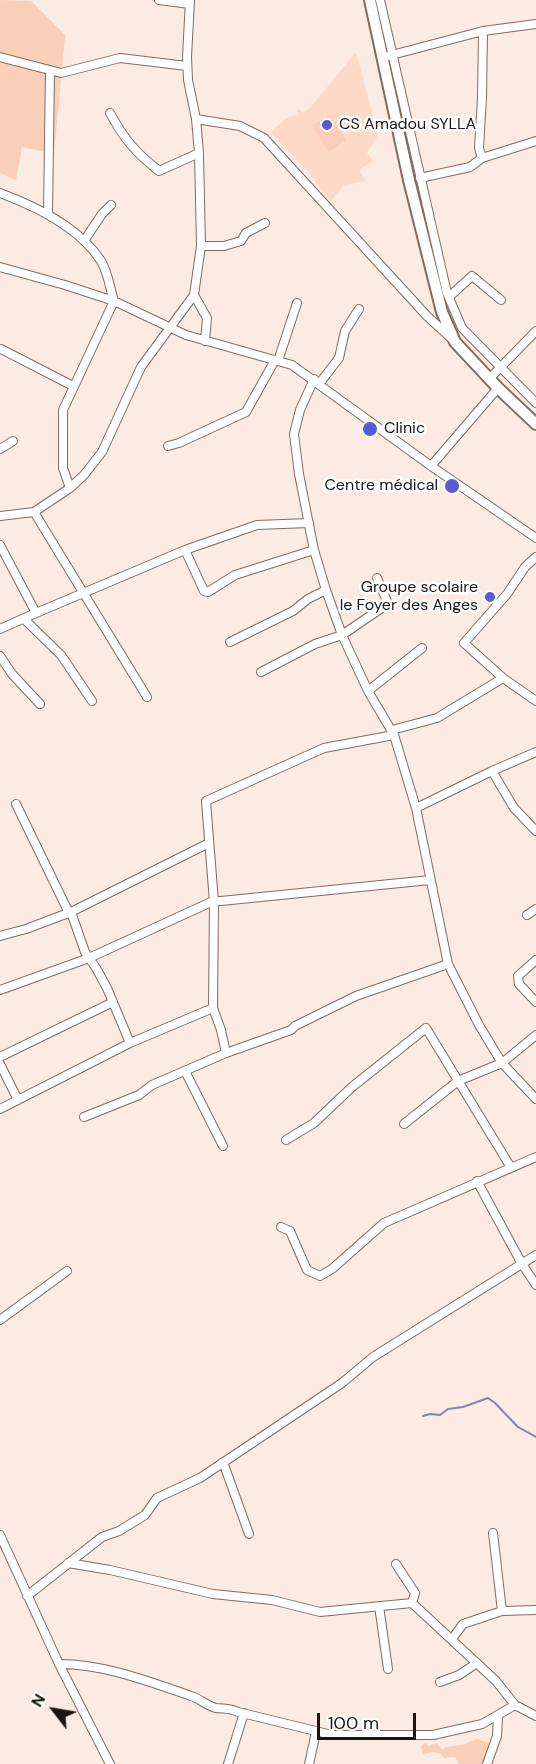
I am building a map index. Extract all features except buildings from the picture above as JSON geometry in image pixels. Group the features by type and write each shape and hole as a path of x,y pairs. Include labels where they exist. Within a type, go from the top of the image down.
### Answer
{"main road":[{"path":"378,1 377,13 440,285 442,312 455,342 489,380 536,424"}],"street":[{"path":"0,516 34,512 70,488 84,475 102,452 141,367 194,295 201,246 199,153 187,66 190,2 159,0"},
{"path":"387,57 483,31 536,24"},
{"path":"482,158 479,148 483,98 483,31"},
{"path":"0,57 62,73 120,58 187,66"},
{"path":"48,213 50,70"},
{"path":"398,104 420,178 440,285 447,293 462,327 536,404"},
{"path":"110,112 124,139 142,158 159,171 199,153"},
{"path":"196,119 240,126 264,138 427,316 455,342"},
{"path":"420,178 470,167 482,158 536,141"},
{"path":"0,193 48,213 84,241 102,262 114,302 63,410 63,468 70,488"},
{"path":"84,241 102,214 111,205"},
{"path":"201,246 224,246 241,241 246,233 265,222"},
{"path":"0,267 65,285 114,302 205,341 292,365 431,466 536,538"},
{"path":"447,293 450,296 472,276 501,300"},
{"path":"194,295 207,318 205,341"},
{"path":"168,446 246,412 276,361 297,303"},
{"path":"359,309 345,331 339,358 317,381 300,410 294,434 299,474 314,550 342,635 368,691 393,732 416,808 448,964 478,1025 502,1063 536,1099"},
{"path":"489,380 536,331"},
{"path":"1,349 73,386"},
{"path":"431,466 498,388"},
{"path":"0,449 14,441"},
{"path":"34,512 147,697"},
{"path":"0,629 185,550 257,525 309,523"},
{"path":"0,545 36,613"},
{"path":"185,550 204,591 208,592 235,575 314,550"},
{"path":"536,557 525,567 507,594 464,643 503,678 536,701"},
{"path":"261,672 315,644 342,635 383,607 387,601 377,578"},
{"path":"230,642 293,610 326,590"},
{"path":"24,619 61,655 92,701"},
{"path":"368,691 422,648"},
{"path":"0,656 12,674 40,704"},
{"path":"225,1053 221,1030 213,1008 214,902 206,801 324,748 393,732 437,718 503,678"},
{"path":"416,808 536,752"},
{"path":"492,771 514,808 536,831"},
{"path":"16,804 70,912 85,952 113,1002 130,1043"},
{"path":"0,936 26,929 70,912 209,843"},
{"path":"0,990 89,958 214,902 430,879"},
{"path":"527,915 536,909"},
{"path":"536,960 518,976 519,984 536,1002"},
{"path":"84,1117 139,1095 152,1085 225,1053 291,1030 356,996 448,964"},
{"path":"0,1057 113,1002"},
{"path":"0,1109 130,1043 213,1008"},
{"path":"286,1140 314,1122 352,1087 426,1028 510,1166"},
{"path":"404,1124 458,1081 502,1063 536,1035"},
{"path":"0,1064 18,1101"},
{"path":"185,1071 223,1146"},
{"path":"281,1227 290,1231 307,1270 320,1276 332,1269 384,1223 398,1219 425,1204 510,1166 536,1157"},
{"path":"477,1181 522,1264 536,1285"},
{"path":"27,1596 102,1537 119,1531 146,1515 157,1498 200,1478 342,1383 373,1357 536,1255"},
{"path":"0,1320 67,1271"},
{"path":"223,1462 249,1534"},
{"path":"493,1533 502,1611"},
{"path":"0,1535 59,1664 110,1764"},
{"path":"68,1563 110,1570 213,1594 272,1600 320,1612 412,1603 477,1663 515,1705 536,1716"},
{"path":"396,1564 415,1593 412,1603"},
{"path":"379,1606 388,1669"},
{"path":"452,1640 463,1624 502,1611 536,1610"},
{"path":"440,1682 459,1675 477,1663"},
{"path":"59,1664 72,1664 131,1676 195,1697 215,1708 228,1707 332,1735 433,1735 482,1724 515,1705"},
{"path":"228,1764 244,1713"},
{"path":"487,1764 497,1736 498,1716"},
{"path":"309,1764 316,1732"}],"shaded area":[{"path":"0,0 31,1 65,35 54,154 22,147 16,180 0,173"},
{"name":"CS Amadou SYLLA","path":"356,52 378,135 367,153 373,161 359,170 366,181 344,185 330,202 310,174 270,132 286,119 297,114 297,109 303,112 310,108"},
{"path":"330,114 346,140 329,152 312,126"},
{"path":"477,1739 489,1743 485,1764 459,1764 455,1757 444,1758 440,1753 431,1752 423,1755 421,1746 425,1743 429,1746 437,1743 442,1750 445,1747 462,1745"}],"waterway":[{"path":"423,1416 440,1415 448,1409 463,1407 488,1398 518,1427 536,1437"}],"place":[{"name":"CS Amadou SYLLA","path":"327,125"},
{"name":"Clinic","path":"370,429"},
{"name":"Centre médical","path":"452,486"},
{"name":"Groupe scolaire le Foyer des Anges","path":"490,597"}]}
